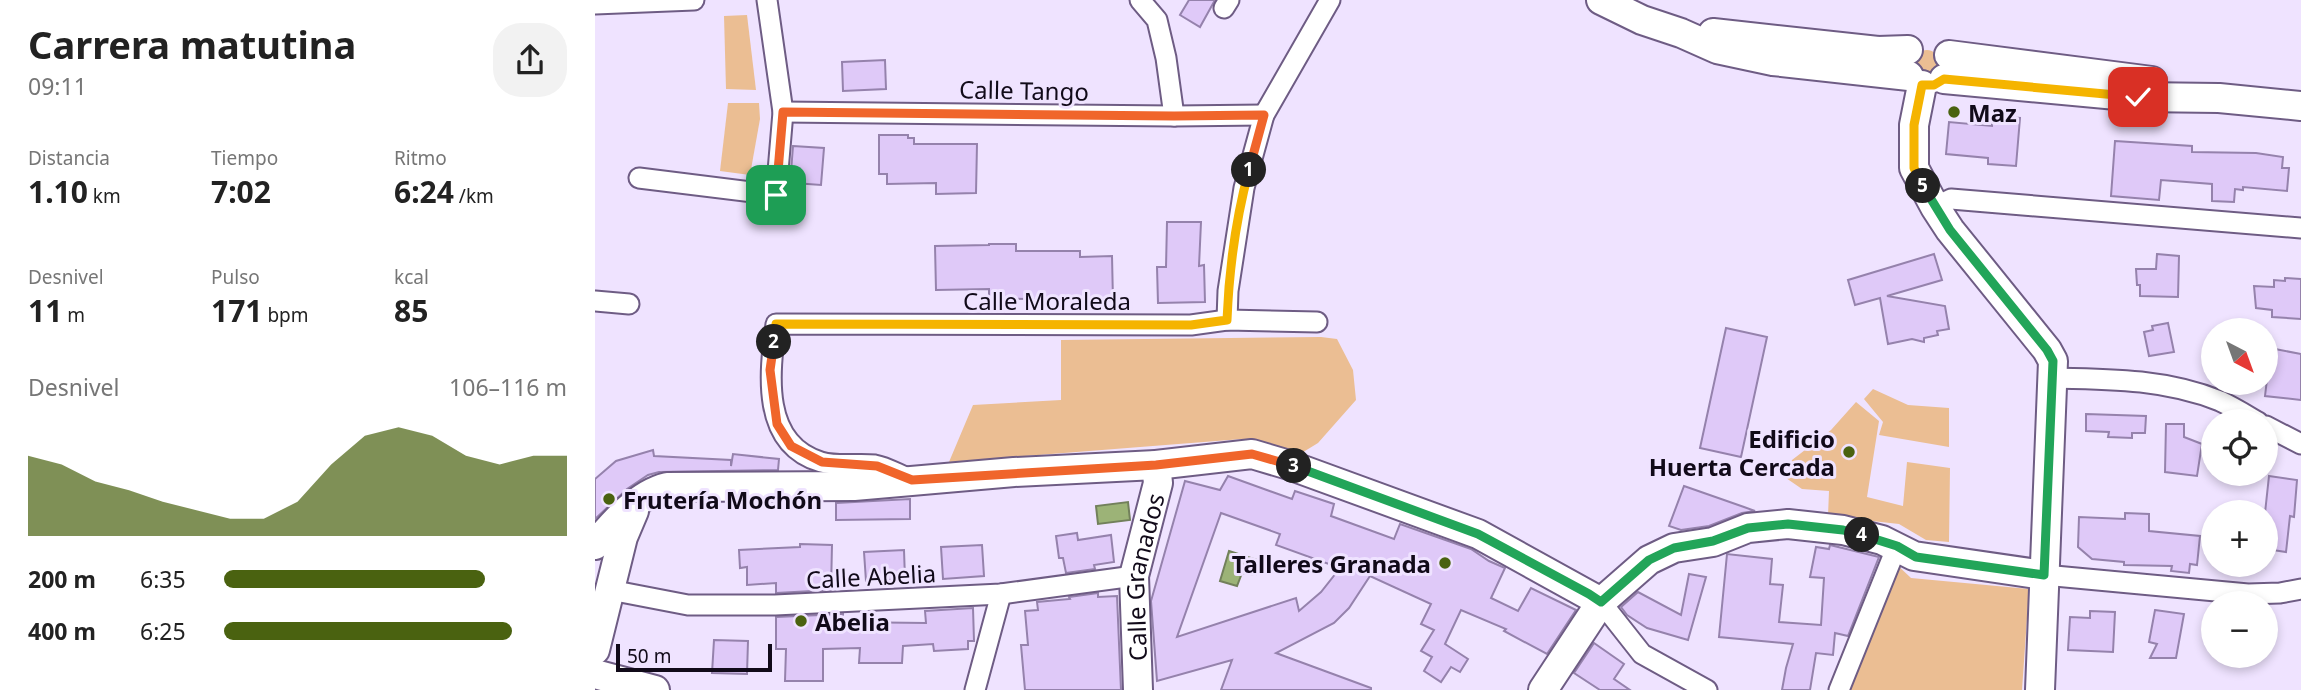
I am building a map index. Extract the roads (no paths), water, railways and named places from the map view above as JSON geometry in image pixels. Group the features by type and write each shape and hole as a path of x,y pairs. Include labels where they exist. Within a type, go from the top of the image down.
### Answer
{"street":[{"path":"595,4 694,0"},
{"path":"639,178 776,195 783,112 768,0"},
{"path":"1140,0 1157,20 1166,58 1174,116"},
{"path":"1227,320 1228,291 1244,188 1264,115 1330,0"},
{"path":"1601,0 1642,20 1681,33 1725,33 1878,51 1927,69 2142,79 2219,97 2301,106"},
{"path":"1927,69 1914,125 1914,168 1934,207 1950,230 2053,361 2040,690"},
{"name":"Calle Tango","path":"783,112 1264,115"},
{"path":"1934,207 1951,199 2301,228"},
{"path":"595,301 629,304"},
{"name":"Calle Moraleda","path":"912,480 877,466 822,462 791,446 777,424 770,370 776,324 1191,325 1227,320 1317,322"},
{"path":"2053,378 2128,379 2166,386 2220,402 2233,409"},
{"path":"2278,432 2301,444"},
{"path":"595,545 636,505 652,493 667,487 854,486 1156,465 1252,454 1478,534 1601,602 1642,654 1707,690"},
{"name":"Calle Granados","path":"1138,690 1134,576 1158,483 1156,465"},
{"path":"595,650 623,537 636,505"},
{"path":"1543,690 1601,602 1649,560 1674,548 1713,541 1748,528 1788,524 1843,530 1897,546 1916,557 2044,575 2248,594 2301,589"},
{"path":"1839,690 1897,546"},
{"name":"Calle Abelia","path":"610,590 688,605 775,605 1001,594 1134,576"},
{"path":"975,690 1001,594"},
{"path":"595,674 655,690"}],"place":[{"name":"Maz","path":"1954,112"},
{"name":"Edificio Huerta Cercada","path":"1849,452"},
{"name":"Frutería Mochón","path":"609,499"},
{"name":"Talleres Granada","path":"1445,563"},
{"name":"Abelia","path":"801,621"}]}
